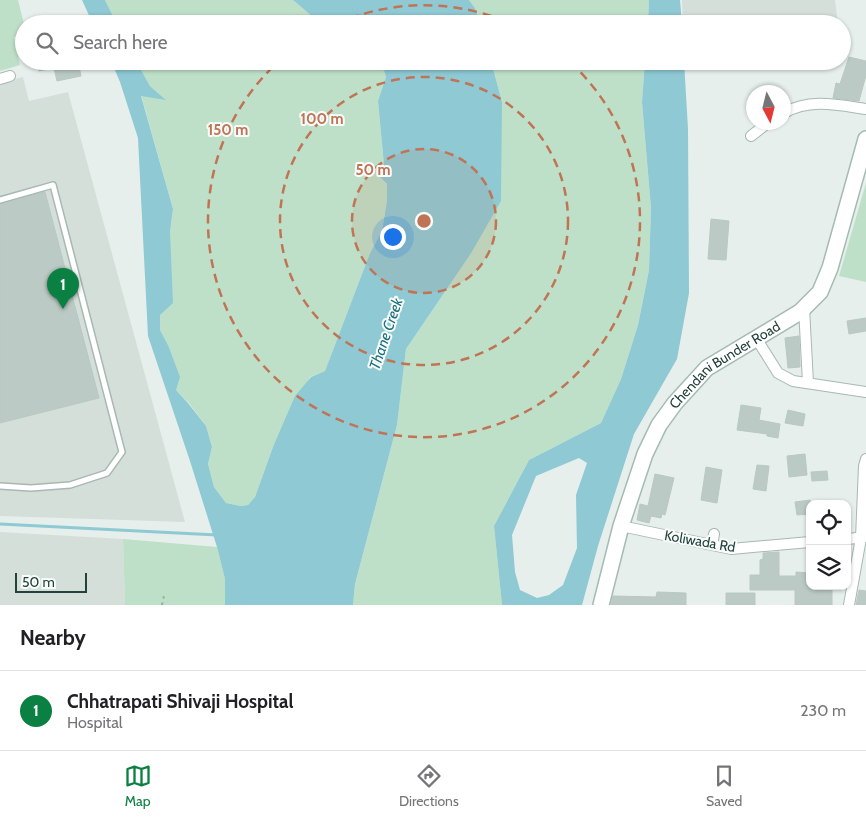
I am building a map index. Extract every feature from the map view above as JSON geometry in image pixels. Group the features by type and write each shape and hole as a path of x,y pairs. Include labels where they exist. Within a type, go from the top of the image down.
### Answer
{"main road":[{"name":"Chendani Bunder Road","path":"601,605 621,526 645,454 659,425 675,402 706,368 800,312 820,292 830,268 866,139"}],"street":[{"path":"791,110 810,103 866,109"},
{"path":"751,136 759,130"},
{"path":"804,308 808,383"},
{"path":"756,338 778,373 793,381 866,392"},
{"path":"849,605 864,538 865,464"},
{"name":"Koliwada Rd","path":"621,526 731,549 806,542"},
{"path":"712,546 714,534"},
{"path":"851,539 864,538"}],"lane":[{"path":"0,200 54,186 122,452 107,473 70,485 31,488 0,486"}],"path":[{"path":"162,605 164,596"}],"shaded area":[{"path":"682,0 835,0 837,15 683,15"},
{"path":"23,77 29,101 68,92 185,522 0,516 0,83"},
{"path":"0,532 123,539 125,605 0,605"}],"green space":[{"path":"0,0 18,0 22,15 15,15 15,66 0,71"},
{"path":"105,0 293,0 310,15 112,15"},
{"path":"469,0 649,0 648,15 477,15"},
{"path":"141,70 384,70 386,77 378,101 384,165 378,175 387,184 387,200 382,231 370,253 325,371 310,377 273,447 255,497 248,505 241,506 226,503 214,487 208,464 212,447 206,426 189,403 176,390 168,345 160,330 160,315 170,262 170,232 173,209 141,95 165,99 150,86"},
{"path":"493,70 644,70 642,102 651,208 649,270 638,325 621,379 601,423 529,460 494,526 502,605 353,605 355,584 397,425 406,349 470,255 502,102"},
{"path":"866,183 866,282 839,276"},
{"path":"123,539 217,547 225,579 225,605 125,605"}],"water":[{"path":"82,0 105,0 112,15 89,15"},
{"path":"293,0 469,0 477,15 310,15"},
{"path":"649,0 680,0 681,15 648,15"},
{"name":"Thane Creek","path":"115,70 141,70 150,86 166,100 141,96 173,209 170,232 173,303 160,315 160,330 180,377 176,390 206,426 212,447 208,464 214,487 226,503 241,506 248,505 255,497 273,447 295,396 311,377 325,371 370,253 382,231 387,200 387,184 378,175 384,165 378,101 386,77 384,70 493,70 502,102 501,201 470,255 406,349 397,425 355,584 353,605 225,605 225,579 217,547 148,336 138,138"},
{"path":"644,70 685,70 688,129 689,293 677,359 634,434 598,546 582,605 502,605 494,526 529,460 601,423 621,379 638,325 649,270 651,208 642,102","holes":["579,458 587,463 576,495 577,548 563,585 549,595 537,598 520,590 515,572 512,535 536,476"]}],"building":[{"path":"851,57 866,61 866,75 859,101 833,98 836,83 840,84 845,70 851,70"},
{"path":"54,70 80,70 81,76 57,81"},
{"path":"45,192 99,398 0,423 0,204"},
{"path":"711,219 729,221 726,260 708,259"},
{"path":"866,318 866,331 849,334 847,321"},
{"path":"799,336 800,367 788,368 785,338"},
{"path":"741,405 761,408 759,420 780,424 778,438 767,436 767,434 737,430"},
{"path":"788,410 805,414 803,426 785,423"},
{"path":"805,454 807,475 789,477 787,456"},
{"path":"757,465 769,466 766,491 753,489"},
{"path":"706,467 722,470 717,503 701,500"},
{"path":"827,471 828,480 812,481 811,472"},
{"path":"655,474 674,478 665,515 662,514 661,518 651,516 649,523 637,520 640,504 648,506"},
{"path":"806,501 806,514 797,515 795,502"},
{"path":"779,552 779,576 796,576 796,572 806,573 806,590 832,590 832,605 795,605 795,590 750,590 750,575 760,575 760,560 763,559 763,553"},
{"path":"859,590 866,591 866,605 856,605"},
{"path":"657,592 686,593 686,605 611,605 613,596 656,597"},
{"path":"726,593 755,593 755,605 726,605"}],"waterway":[{"path":"0,524 217,535"}],"place":[{"name":"Chhatrapati Shivaji Hospital","path":"63,309"}]}
